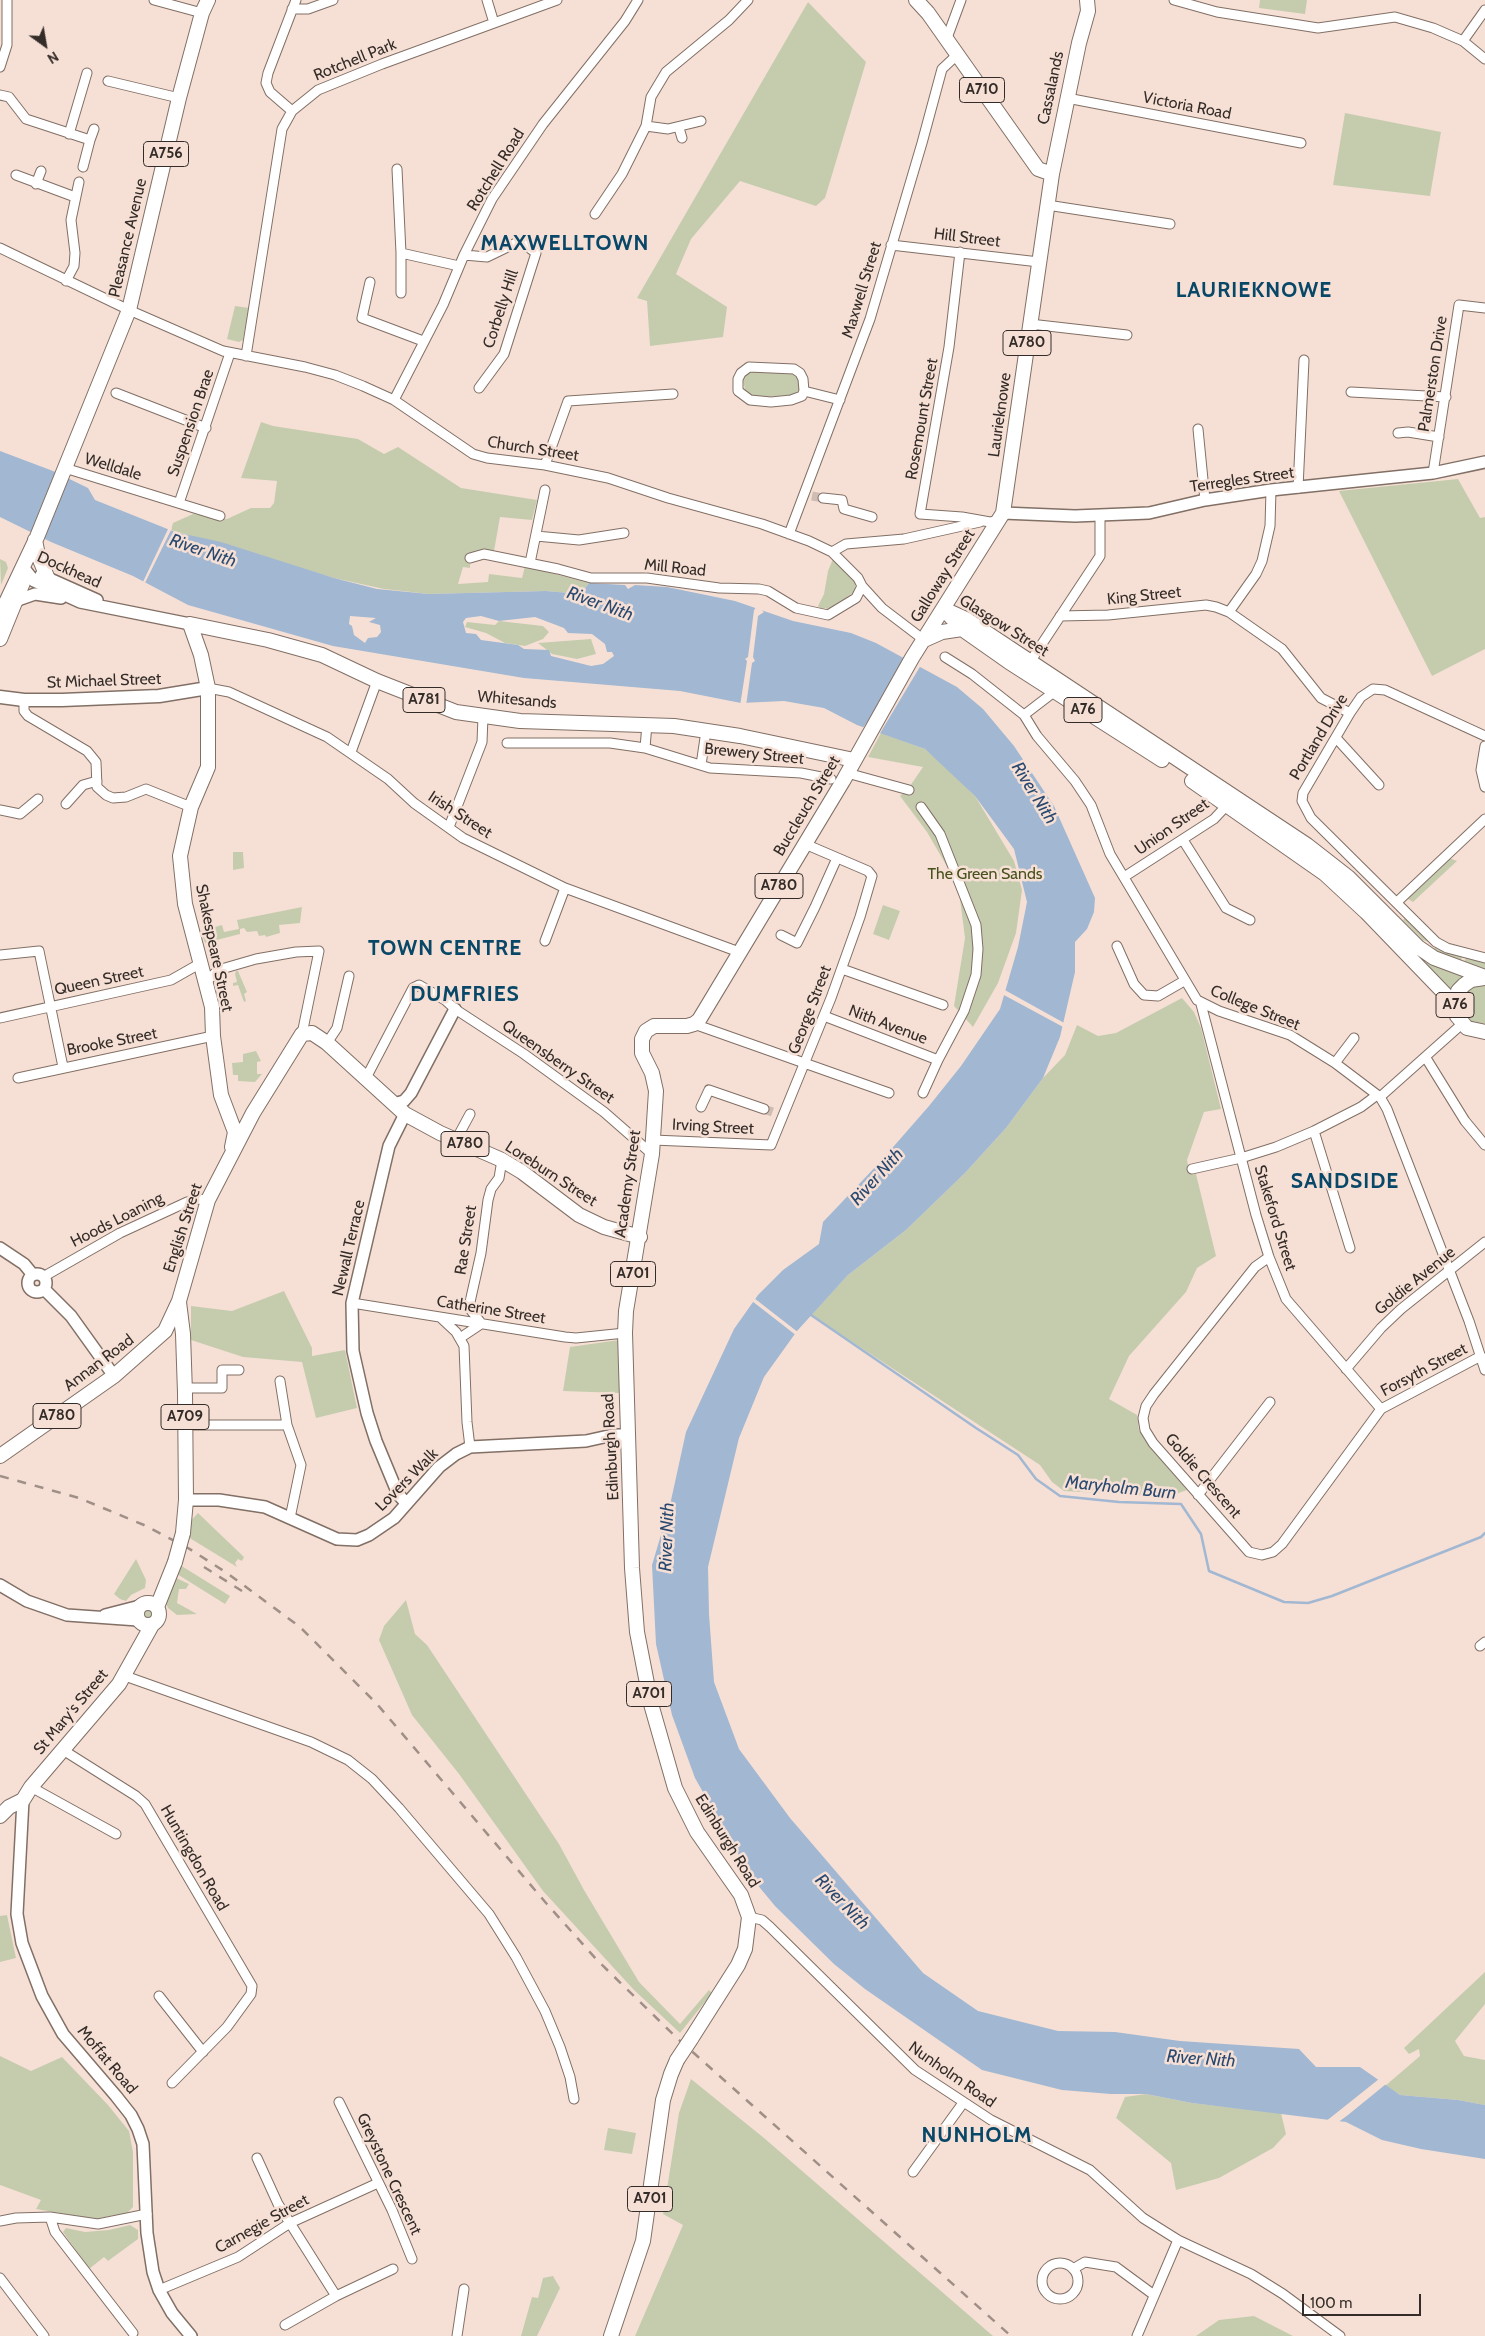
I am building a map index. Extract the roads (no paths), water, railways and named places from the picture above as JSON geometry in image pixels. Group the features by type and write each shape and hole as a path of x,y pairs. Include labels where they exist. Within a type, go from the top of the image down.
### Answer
{"main road":[{"name":"Pleasance Avenue","path":"129,310 179,98 202,13 208,0"},
{"name":"A710","path":"916,0 947,38 956,55 1038,169 1052,174"},
{"name":"A780","path":"1088,6 1099,0"},
{"name":"Cassalands","path":"1052,174 1088,6"},
{"name":"Laurieknowe","path":"995,518 1030,324 1052,174"},
{"name":"A756","path":"0,615 36,538 129,310"},
{"name":"Galloway Street","path":"862,745 912,658 944,609 995,518"},
{"path":"36,538 38,554 48,579"},
{"name":"A756","path":"0,639 24,584 23,567"},
{"name":"Glasgow Street","path":"944,609 962,628 1054,692 1230,801"},
{"name":"Glasgow Street","path":"944,609 966,620 1030,662 1230,801"},
{"name":"Whitesands","path":"190,624 268,640 322,654 377,681 439,706 483,717 520,721 647,724 740,736 854,760"},
{"name":"Shakespeare Street","path":"190,624 201,655 208,688 208,767 191,806 180,856 185,904 212,1008 213,1036 221,1095 235,1132 230,1155"},
{"path":"924,640 942,632 962,628"},
{"path":"201,655 211,629"},
{"name":"St Michael Street","path":"0,697 24,700 159,696 208,688"},
{"name":"Buccleuch Street","path":"694,1024 805,844 862,745"},
{"name":"A76","path":"1230,801 1307,846 1348,877 1418,947 1434,958 1485,978"},
{"name":"A76","path":"1230,801 1325,874 1366,912 1447,996 1462,1024 1474,1032 1484,1034"},
{"name":"A76","path":"1455,1008 1458,992 1464,985 1471,980 1485,978"},
{"name":"Academy Street","path":"626,1311 640,1237 652,1154 656,1091 652,1073 641,1048 646,1031 661,1024 694,1024"},
{"name":"Loreburn Street","path":"302,1034 312,1033 327,1043 405,1114 456,1140 502,1160 522,1172 579,1215 604,1227 640,1237"},
{"name":"English Street","path":"179,1301 208,1200 253,1113 302,1034"},
{"path":"231,1122 240,1124 253,1113"},
{"name":"Annan Road","path":"0,1456 114,1376 156,1342 165,1331 179,1301"},
{"name":"St Mary's Street","path":"23,1800 30,1787 125,1676 140,1643 145,1614 160,1582 167,1579 175,1562 183,1533 186,1500 184,1352 179,1301"},
{"name":"Edinburgh Road","path":"611,2336 644,2241 664,2100 670,2074 738,1965 745,1949 749,1917 741,1895 709,1851 685,1811 675,1788 651,1704 637,1632 632,1568 627,1419 626,1311"},
{"path":"156,1342 175,1341 184,1352"},
{"name":"A709","path":"0,1816 23,1800"}],"street":[{"path":"0,66 7,0"},
{"path":"154,0 202,13"},
{"path":"292,111 270,92 266,83 268,73 296,0"},
{"path":"292,9 308,9 333,0"},
{"path":"487,0 494,23"},
{"name":"Rotchell Park","path":"246,356 282,129 292,111 318,90 557,0"},
{"name":"Rotchell Road","path":"394,400 443,306 464,255 492,199 538,132 625,21 638,0"},
{"path":"594,214 622,174 646,126 651,97 666,72 729,20 748,0"},
{"path":"947,38 961,0"},
{"path":"1174,0 1217,12 1318,28 1396,17 1433,28 1463,41 1485,59"},
{"path":"1463,41 1485,10"},
{"name":"Maxwell Street","path":"789,534 808,495 870,319 942,69 956,55"},
{"path":"69,134 87,73"},
{"path":"108,81 179,98"},
{"path":"0,95 9,97 26,120 90,140"},
{"name":"Victoria Road","path":"1067,98 1301,143"},
{"path":"646,126 668,129 679,128 701,121"},
{"path":"679,128 682,138"},
{"path":"83,167 94,129"},
{"path":"397,169 401,293"},
{"path":"36,184 41,171"},
{"path":"16,176 75,197"},
{"path":"66,281 74,266 75,253 71,220 79,182"},
{"path":"1047,205 1170,224"},
{"name":"Corbelly Hill","path":"464,255 487,257 520,241 536,253 504,354 479,388"},
{"name":"Hill Street","path":"891,245 1039,262"},
{"name":"Church Street","path":"0,248 129,310 230,353 335,375 394,400 473,454 487,458 545,465 608,478 789,534 832,552"},
{"name":"Rosemount Street","path":"960,252 949,347 920,514 995,518"},
{"path":"401,253 459,266"},
{"path":"370,282 362,318 423,342"},
{"name":"Palmerston Drive","path":"1433,473 1459,305 1485,308"},
{"path":"1030,324 1127,335"},
{"name":"Suspension Brae","path":"178,503 206,428 230,353"},
{"path":"1298,488 1304,360"},
{"path":"749,367 786,368 800,373 804,391 802,396 791,400 758,402 741,395 737,386 741,373 749,367"},
{"path":"804,391 840,400"},
{"path":"1350,392 1446,397"},
{"path":"116,393 206,428"},
{"path":"545,465 568,401 673,394"},
{"path":"1198,429 1205,500"},
{"path":"1398,433 1408,432 1439,437"},
{"name":"Terregles Street","path":"995,518 1149,513 1205,500 1271,490 1433,473 1485,462"},
{"name":"Welldale","path":"68,469 220,516"},
{"path":"530,563 545,490"},
{"path":"1229,612 1256,574 1267,538 1272,513 1271,490"},
{"path":"823,498 842,500 844,509 872,517"},
{"path":"1030,662 1100,556 1100,515"},
{"path":"924,640 882,608 862,586 858,578 832,552 846,544 904,540 995,518"},
{"path":"536,536 579,540 624,533"},
{"name":"Mill Road","path":"470,558 484,554 591,578 647,578 719,588 759,589 768,591 796,608 828,615 856,598 862,586"},
{"name":"Dockhead","path":"23,567 113,608"},
{"name":"Dockhead","path":"23,567 34,581 80,602 190,624"},
{"path":"18,600 35,594 80,602"},
{"name":"King Street","path":"1060,616 1108,615 1206,605 1229,612 1282,649 1321,698 1350,713"},
{"name":"College Street","path":"945,657 972,674 1024,715 1037,736 1075,781 1091,805 1110,854 1184,981 1201,1004 1290,1035 1336,1062 1378,1096 1387,1108 1485,1370"},
{"path":"351,752 377,681"},
{"name":"Irish Street","path":"208,688 229,692 271,713 288,718 327,737 388,779 414,803 463,838 565,888 739,952"},
{"name":"Portland Drive","path":"1485,736 1385,690 1373,689 1366,692 1350,713 1303,793 1302,801 1305,811 1338,847 1397,902 1436,942 1485,958"},
{"path":"1024,715 1054,692"},
{"path":"24,700 24,711 28,716 87,751 96,762 97,787 113,798 126,797 146,789 191,806"},
{"path":"449,827 482,742 483,717"},
{"path":"645,748 647,724"},
{"path":"701,765 706,731"},
{"path":"1336,739 1379,785"},
{"name":"Brewery Street","path":"507,743 610,743 645,748 701,765 801,774 831,779"},
{"path":"1485,746 1481,770 1485,787"},
{"path":"847,773 909,790"},
{"path":"66,804 83,785 96,781"},
{"path":"0,810 20,814 38,799"},
{"name":"Union Street","path":"1124,877 1214,819 1230,801"},
{"name":"Nith Avenue","path":"824,1016 938,1060 964,1011 976,975 978,949 976,926 940,834 921,807"},
{"path":"1397,902 1485,819"},
{"path":"1183,840 1226,908 1250,920"},
{"path":"781,935 797,943 816,907 837,858 805,844"},
{"name":"George Street","path":"771,1145 779,1115 805,1064 842,969 872,876 868,871 837,858"},
{"path":"544,941 565,888"},
{"path":"1116,946 1134,984 1144,995 1158,996 1184,981"},
{"path":"0,955 39,951 63,1067"},
{"name":"English Street","path":"206,982 218,970 256,959 296,952 319,951 302,1034"},
{"name":"Queen Street","path":"0,1018 171,980 201,963"},
{"path":"842,969 943,1005"},
{"path":"327,1043 337,1028 349,976"},
{"name":"Queensberry Street","path":"366,1078 413,988 417,985 445,1000 454,1009 524,1054 604,1112 652,1154"},
{"name":"Stakeford Street","path":"1201,1004 1269,1257 1286,1299 1381,1410"},
{"path":"394,1104 404,1101 411,1093 454,1009"},
{"path":"694,1024 889,1094"},
{"path":"1192,1169 1241,1158 1276,1147 1314,1131 1361,1107 1426,1058 1462,1024"},
{"name":"Brooke Street","path":"18,1078 213,1036"},
{"path":"1336,1062 1354,1038"},
{"path":"1426,1058 1465,1121 1485,1145"},
{"path":"923,1093 938,1060"},
{"path":"701,1107 709,1090 764,1109"},
{"name":"Newall Terrace","path":"405,1114 389,1146 352,1304 353,1351 367,1413 376,1441 398,1494 406,1503"},
{"path":"456,1140 470,1114"},
{"path":"1314,1131 1350,1248"},
{"name":"Irving Street","path":"653,1140 771,1145"},
{"name":"Rae Street","path":"481,1324 470,1309 470,1302 481,1253 488,1200 491,1189 499,1178 502,1160"},
{"name":"Hoods Loaning","path":"38,1276 120,1233 187,1202 197,1199 208,1200"},
{"name":"Goldie Avenue","path":"1346,1368 1387,1321 1485,1242"},
{"path":"0,1248 46,1282 44,1289"},
{"name":"Goldie Crescent","path":"1269,1257 1256,1267 1146,1406 1143,1418 1145,1430 1153,1443 1249,1552 1262,1555 1273,1552 1282,1544 1381,1410"},
{"path":"38,1276 28,1282 30,1288 37,1292 44,1289"},
{"path":"44,1289 71,1316 114,1376"},
{"name":"Catherine Street","path":"352,1304 576,1338 625,1333"},
{"path":"439,1316 449,1324 464,1346 467,1422 470,1447"},
{"path":"460,1338 481,1324"},
{"name":"Forsyth Street","path":"1381,1410 1481,1356"},
{"path":"185,1388 222,1388 222,1370 239,1370"},
{"path":"280,1381 287,1425 302,1472 290,1518"},
{"path":"1198,1495 1270,1402"},
{"path":"184,1425 287,1425"},
{"name":"Lovers Walk","path":"186,1500 219,1500 264,1507 337,1539 357,1540 382,1527 440,1467 456,1454 470,1447 586,1441 629,1434"},
{"path":"0,1585 27,1601 67,1615 98,1617 145,1614"},
{"path":"125,1676 311,1742 348,1760 372,1779 489,1914 516,1957 545,2011 570,2077 574,2099"},
{"name":"Huntingdon Road","path":"63,1750 136,1796 145,1804 252,1986 251,1994 227,2027 203,2052"},
{"path":"30,1787 116,1834"},
{"name":"Moffat Road","path":"23,1800 17,1914 22,1943 42,1996 58,2026 131,2115 138,2130 143,2144 153,2272 159,2290 172,2312 191,2336"},
{"name":"Nunholm Road","path":"749,1917 762,1920 908,2064 963,2104 1090,2170 1143,2218 1178,2240 1251,2274 1283,2294 1340,2336"},
{"path":"159,1996 203,2052 172,2084"},
{"name":"Greystone Crescent","path":"339,2102 392,2210 412,2259"},
{"path":"914,2172 963,2104"},
{"path":"257,2158 290,2223 336,2296"},
{"name":"Carnegie Street","path":"159,2290 238,2257 290,2223 378,2183"},
{"path":"0,2221 16,2218 50,2217 98,2224 147,2214"},
{"path":"50,2217 55,2232 133,2333"},
{"path":"1137,2336 1178,2240"},
{"path":"1073,2269 1085,2262 1116,2267 1154,2295"},
{"path":"1056,2264 1066,2264 1073,2269 1078,2278 1077,2287 1072,2295 1064,2299 1054,2298 1046,2294 1042,2285 1043,2276 1048,2268 1056,2264"},
{"path":"286,2325 336,2296 393,2269"},
{"path":"0,2278 44,2336"},
{"path":"457,2336 464,2289"}],"water":[{"name":"River Nith","path":"0,451 53,471 88,488 95,500 175,532 221,542 334,578 377,589 429,594 546,591 581,594 589,583 625,585 628,589 635,585 667,587 735,601 793,621 851,633 876,643 957,687 983,709 1014,746 1054,806 1095,898 1094,912 1087,929 1075,942 1075,972 1060,1037 1043,1078 1006,1128 965,1173 906,1230 848,1275 797,1331 764,1377 739,1438 708,1567 714,1682 739,1749 790,1818 923,1973 978,2011 1058,2031 1115,2032 1180,2041 1299,2049 1316,2067 1360,2067 1400,2095 1458,2100 1485,2105 1485,2159 1421,2149 1382,2140 1346,2122 1192,2103 1146,2094 1111,2094 1062,2090 982,2070 865,1989 834,1964 775,1906 751,1877 695,1778 672,1715 656,1644 652,1565 670,1505 686,1432 734,1329 758,1295 783,1270 819,1244 823,1222 880,1162 929,1106 961,1066 1000,1009 1018,947 1027,902 1014,849 975,796 925,749 857,725 824,708 784,701 741,703 680,691 524,678 333,646 188,605 133,576 51,542 0,517","holes":["350,616 376,618 369,622 380,625 381,632 377,637 368,638 365,643 354,635 352,626 349,624","481,616 499,621 535,617 564,628 568,633 592,634 605,644 607,652 612,652 614,656 603,664 591,666 551,656 549,650 524,649 518,645 481,640 476,634 466,633 463,622 466,618"]}],"waterway":[{"name":"Maryholm Burn","path":"811,1315 1018,1455 1036,1479 1060,1496 1119,1502 1181,1504 1201,1534 1209,1571 1284,1602 1308,1603 1332,1596 1481,1537 1485,1533"}],"tunnel":[{"path":"812,496 823,498"},
{"path":"764,1109 775,1113"}],"railway":[{"path":"0,1476 79,1498 144,1525 188,1548 227,1573 300,1627 377,1704 546,1903 597,1960 678,2039 1011,2336"},
{"path":"204,1567 242,1591"}],"district":[{"name":"MAXWELLTOWN","path":"565,244"},
{"name":"LAURIEKNOWE","path":"1254,291"},
{"name":"TOWN CENTRE","path":"445,949"},
{"name":"DUMFRIES","path":"465,995"},
{"name":"SANDSIDE","path":"1345,1182"},
{"name":"NUNHOLM","path":"977,2136"}],"park label":[{"name":"The Green Sands","path":"985,874"}]}
